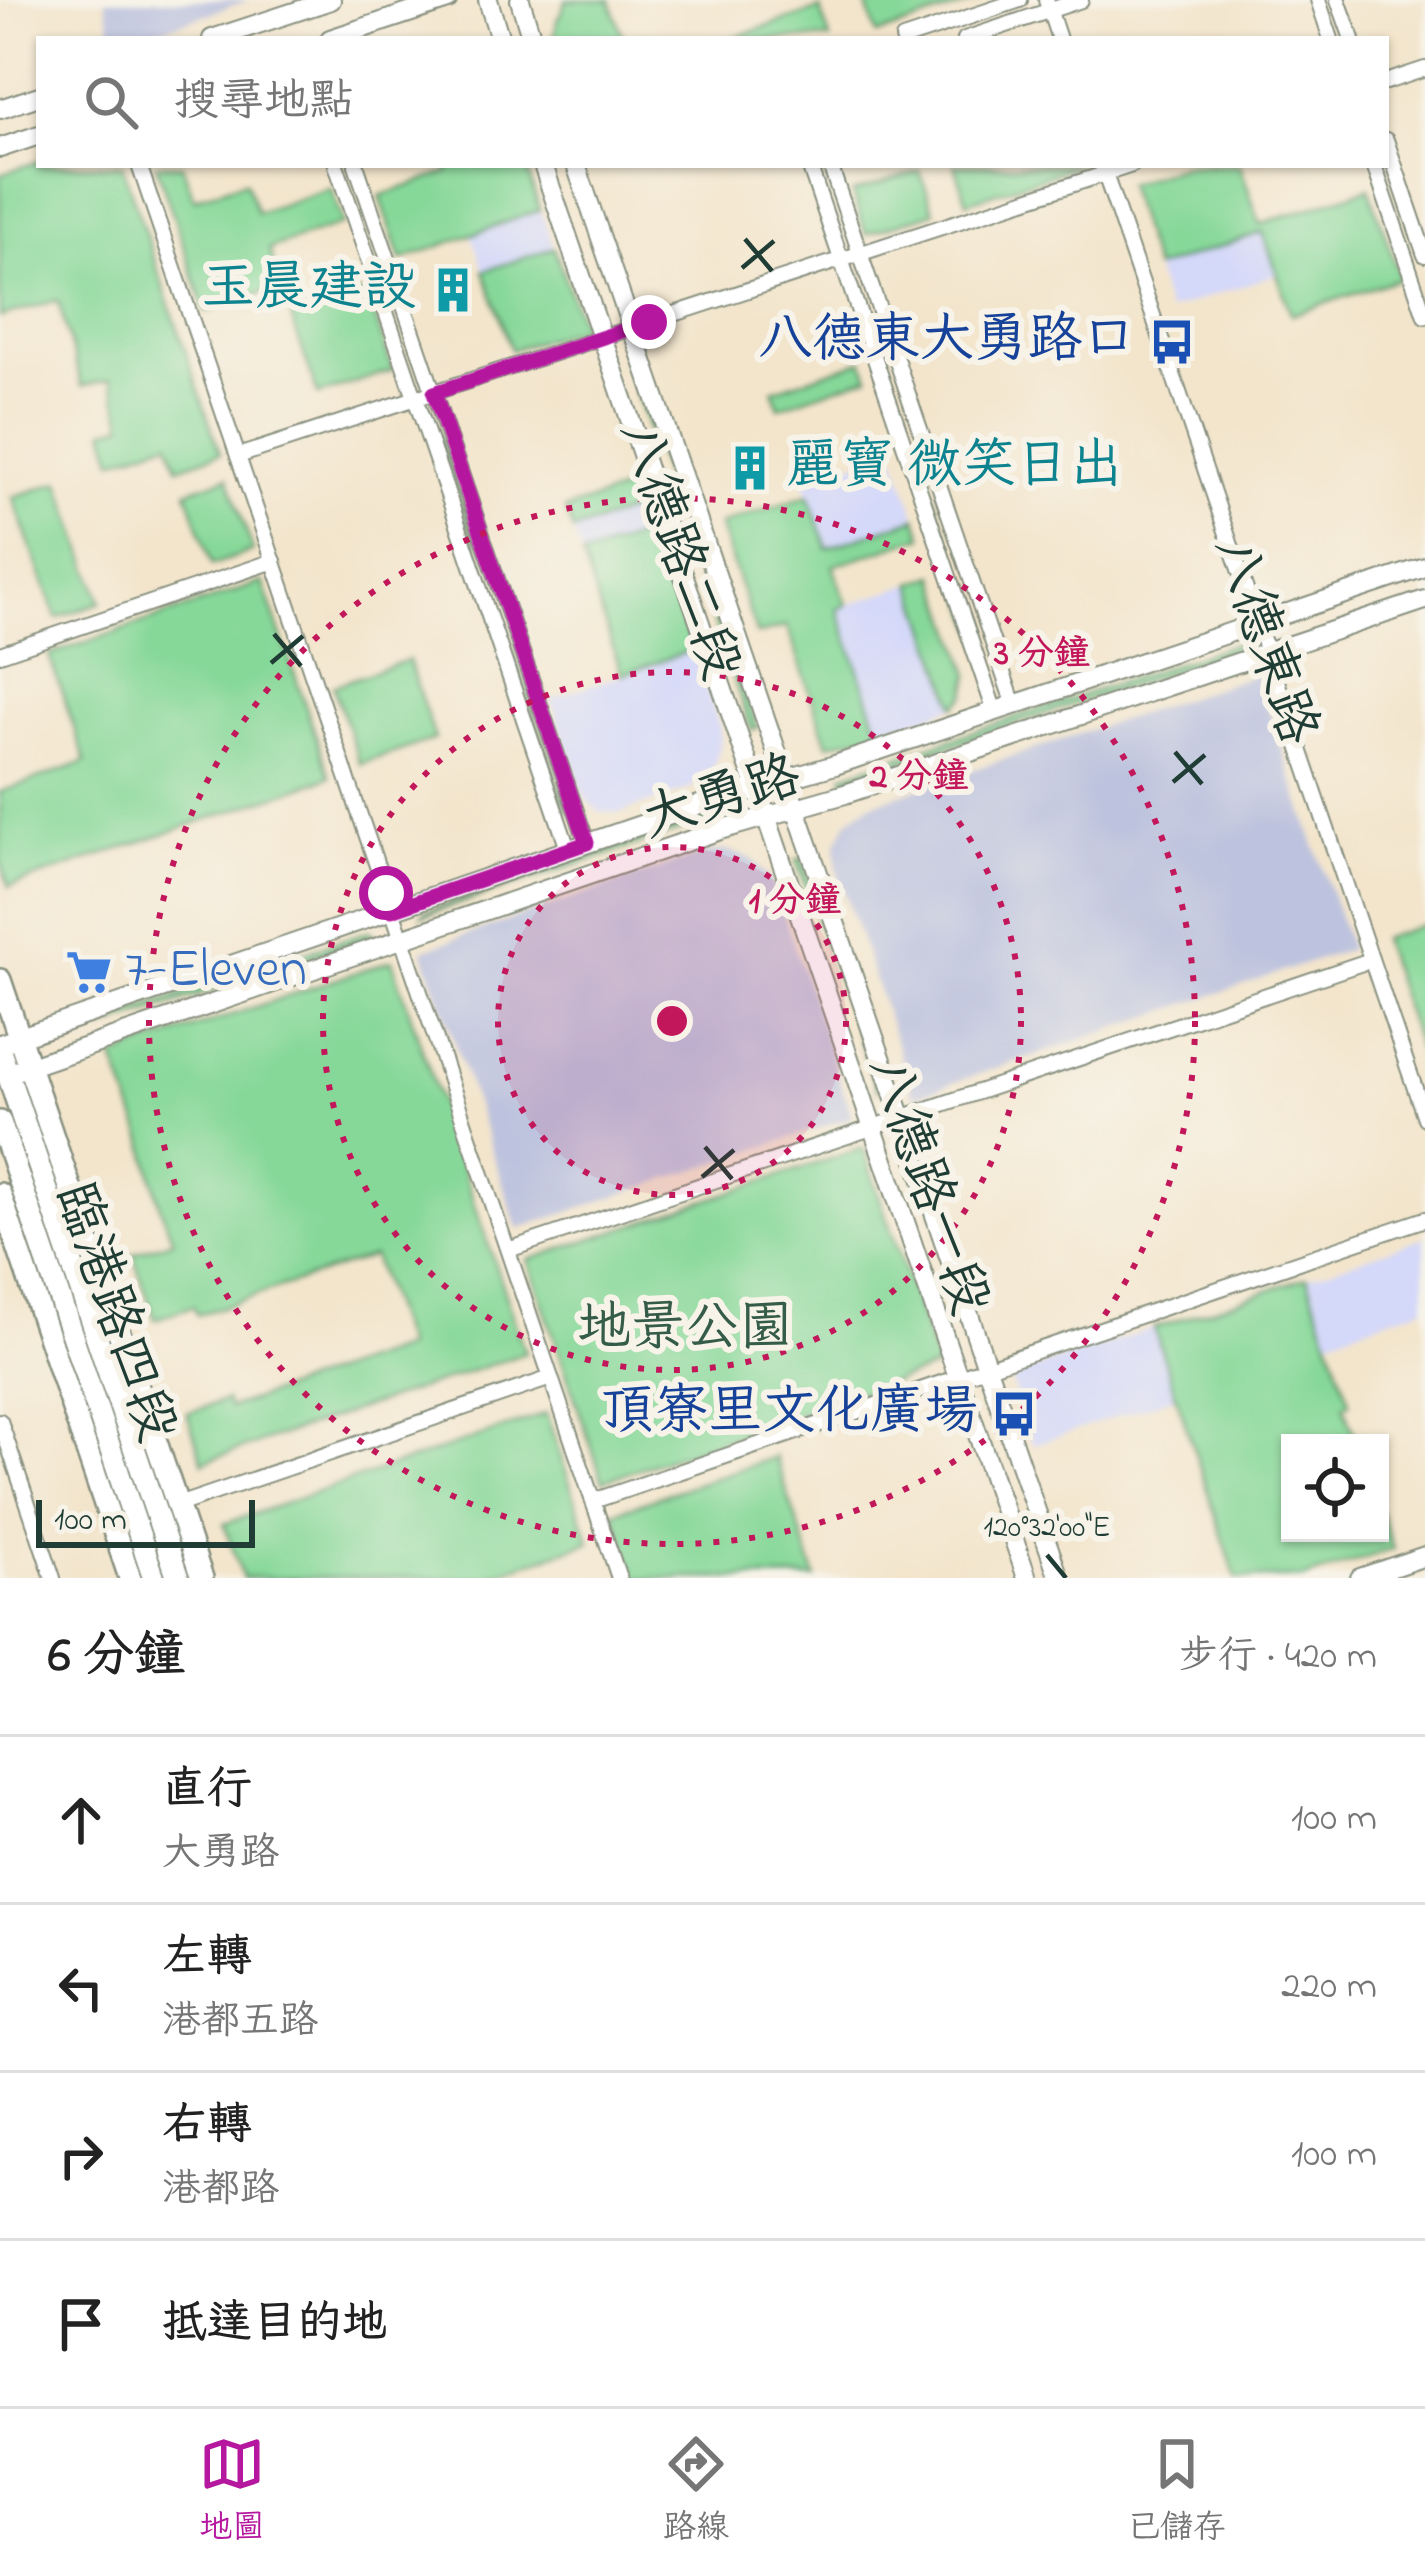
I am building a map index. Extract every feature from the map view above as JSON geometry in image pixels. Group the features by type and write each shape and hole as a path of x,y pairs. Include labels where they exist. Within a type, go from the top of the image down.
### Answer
{"main road":[{"name":"臨港路四段","path":"0,980 12,1072 178,1578"},
{"name":"臨港路四段","path":"12,1072 202,1578"},
{"name":"臨港路四段","path":"0,1122 154,1578"},
{"name":"臨港路四段","path":"0,1194 130,1578"}],"street":[{"path":"221,36 331,0"},
{"path":"339,36 448,0"},
{"path":"488,0 499,36"},
{"path":"520,0 531,36"},
{"path":"912,36 1020,0"},
{"path":"972,36 1048,5 1081,0"},
{"path":"1318,0 1330,36"},
{"path":"1338,0 1351,36"},
{"path":"1048,5 1058,36"},
{"path":"1389,81 1425,69"},
{"path":"0,109 36,97"},
{"path":"0,148 36,136"},
{"path":"1389,149 1425,255"},
{"path":"140,168 619,1578"},
{"path":"337,168 415,399 578,846"},
{"path":"357,168 578,846"},
{"name":"八德路二段","path":"544,168 763,802"},
{"name":"八德路二段","path":"582,168 793,793"},
{"path":"810,168 1004,708"},
{"path":"831,168 1004,708"},
{"path":"1375,168 1425,316"},
{"path":"238,457 842,260 1103,169"},
{"name":"八德東路","path":"1103,169 1425,1118"},
{"path":"0,654 274,561"},
{"name":"大勇路","path":"12,1072 397,924 578,846 793,793 1004,708 1425,567"},
{"name":"大勇路","path":"6,1044 397,924 763,802 1267,652 1425,600"},
{"name":"八德路一段","path":"793,793 1059,1578"},
{"name":"八德路一段","path":"763,802 1027,1578"},
{"path":"508,1250 1371,960"},
{"path":"593,1501 1425,1219"},
{"path":"915,1248 944,1238"},
{"path":"178,1505 551,1378"},
{"path":"0,1421 52,1578"},
{"path":"1360,1578 1425,1556"}],"shaded area":[{"path":"105,0 250,0 141,36 112,36"},
{"path":"540,210 554,248 484,271 471,233"},
{"path":"1263,232 1277,274 1168,311 1154,269"},
{"path":"893,449 917,518 827,549 804,480"},
{"path":"644,507 652,532 582,557 573,531"},
{"path":"913,583 955,706 880,732 838,608"},
{"path":"693,650 720,728 714,766 690,789 621,813 599,812 584,796 551,699"},
{"path":"1257,674 1350,949 914,1096 837,870 836,845 848,820 871,804"},
{"path":"727,850 752,859 773,883 852,1117 518,1229 423,950 705,853"},
{"path":"1425,1237 1425,1306 1328,1339 1307,1277"},
{"path":"1154,1328 1176,1396 1033,1445 1010,1377"}],"green space":[{"path":"567,0 610,0 623,36 554,36"},
{"path":"865,0 982,0 877,35"},
{"path":"820,9 829,36 738,36"},
{"path":"36,162 36,168 123,168 220,453 178,467 169,441 114,460 105,430 124,424 111,379 82,386 58,300 0,317 0,174"},
{"path":"157,168 183,168 194,199 245,181 257,213 331,188 343,224 269,249 281,287 206,312"},
{"path":"448,168 526,168 540,210 401,260 380,196 449,172"},
{"path":"956,168 1070,168 967,202"},
{"path":"1175,168 1241,168 1260,224 1369,188 1400,278 1291,315 1263,232 1154,269 1126,184"},
{"path":"920,171 934,212 866,234 852,193"},
{"path":"554,248 582,327 511,350 484,271"},
{"path":"860,282 995,675 993,678 858,285"},
{"path":"366,292 393,370 318,395 291,317"},
{"path":"627,357 631,359 758,728 751,730"},
{"path":"863,360 869,376 779,407 773,390"},
{"path":"434,420 568,810 566,813 432,423"},
{"path":"228,477 253,551 212,565 187,491"},
{"path":"60,482 101,602 57,618 13,497"},
{"path":"636,486 644,507 573,531 565,510"},
{"path":"809,495 827,548 917,518 923,536 833,566 847,605 838,609 880,732 828,744 787,626 757,635 719,525"},
{"path":"652,532 693,650 622,674 582,557"},
{"path":"936,575 970,675 966,695 955,706 913,583"},
{"path":"263,582 330,777 9,887 0,860 0,792 86,762 49,655"},
{"path":"1234,644 1236,650 845,781 843,775"},
{"path":"408,660 435,739 360,764 333,686"},
{"path":"710,813 712,820 422,916 424,912"},
{"path":"802,858 879,1086 877,1090 796,860"},
{"path":"1425,924 1425,1068 1381,939"},
{"path":"368,931 370,937 77,1037 75,1031"},
{"path":"392,960 525,1353 203,1462 187,1413 226,1400 229,1408 405,1348 373,1256 198,1315 193,1306 155,1319 133,1254 173,1240 114,1059"},
{"name":"地景公園","path":"863,1148 937,1367 603,1481 528,1260"},
{"path":"1307,1277 1350,1402 1344,1405 1354,1434 1281,1434 1281,1542 1389,1542 1389,1537 1393,1549 1304,1578 1236,1578 1154,1328"},
{"path":"546,1414 590,1542 482,1578 243,1578 224,1524"},
{"path":"775,1457 816,1578 636,1578 614,1512"}],"place":[{"name":"玉晨建設","path":"453,290"},
{"name":"八德東大勇路口","path":"1172,342"},
{"name":"麗寶 微笑日出","path":"750,468"},
{"name":"7-Eleven","path":"89,972"},
{"name":"頂寮里文化廣場","path":"1014,1414"}],"route":[{"path":"386,893 392,910 587,843 434,393 649,322"}]}
